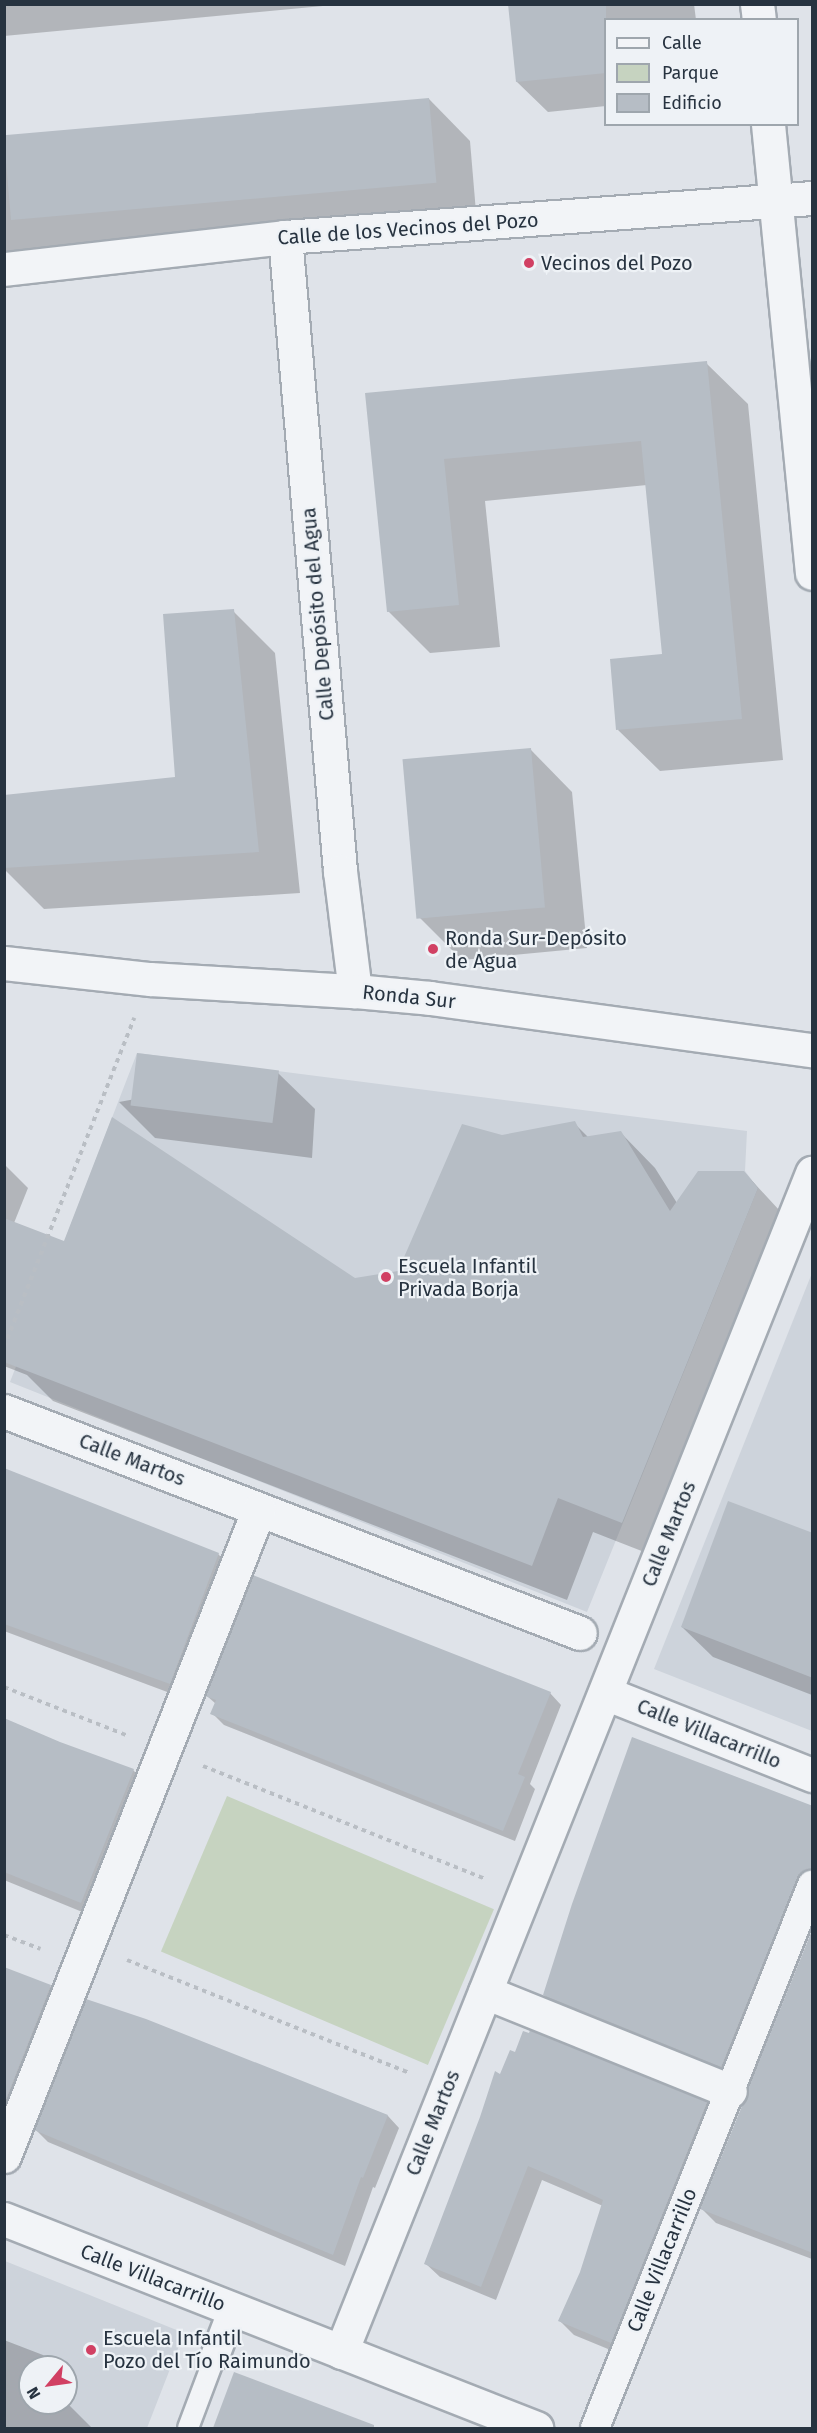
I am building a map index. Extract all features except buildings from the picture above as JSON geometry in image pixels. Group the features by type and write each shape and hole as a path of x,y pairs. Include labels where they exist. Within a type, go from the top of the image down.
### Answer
{"street":[{"path":"768,126 804,398 813,573"},
{"name":"Calle de los Vecinos del Pozo","path":"4,269 285,237 813,198"},
{"name":"Calle Depósito del Agua","path":"285,237 340,871 355,991"},
{"name":"Ronda Sur","path":"4,963 150,979 355,991 813,1050"},
{"name":"Calle Martos","path":"341,2352 813,1173"},
{"name":"Calle Martos","path":"4,1411 580,1633"},
{"path":"4,2156 259,1509"},
{"name":"Calle Villacarrillo","path":"605,1693 813,1775"},
{"name":"Calle Villacarrillo","path":"595,2428 813,1885"},
{"path":"485,1992 730,2091"},
{"name":"Calle Villacarrillo","path":"4,2219 521,2426"},
{"path":"215,2356 233,2309"}],"lane":[{"path":"188,2428 215,2356"}],"path":[{"path":"4,1347 150,979"},
{"path":"4,1687 525,1894"},
{"path":"88,1944 447,2088"}],"shaded area":[{"name":"Escuela Infantil Privada Borja","path":"137,1053 747,1131 745,1171 758,1188 587,1612 10,1382"},
{"path":"812,1273 812,1731 654,1669"},
{"name":"Escuela Infantil Pozo del Tío Raimundo","path":"5,2261 184,2333 147,2428 5,2428"}],"green space":[{"path":"227,1796 494,1909 428,2065 161,1952"}],"place":[{"name":"Vecinos del Pozo","path":"529,263"},
{"name":"Ronda Sur-Depósito de Agua","path":"433,949"},
{"name":"Escuela Infantil Privada Borja","path":"386,1277"},
{"name":"Escuela Infantil Pozo del Tío Raimundo","path":"91,2350"}]}
